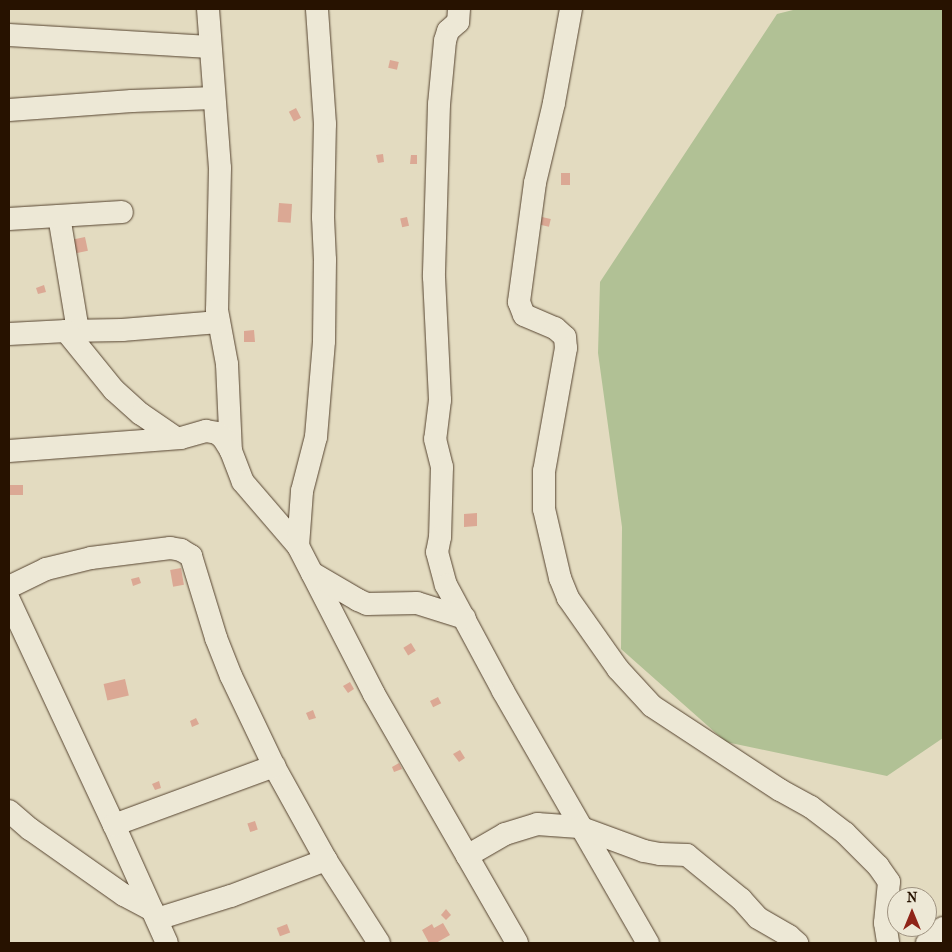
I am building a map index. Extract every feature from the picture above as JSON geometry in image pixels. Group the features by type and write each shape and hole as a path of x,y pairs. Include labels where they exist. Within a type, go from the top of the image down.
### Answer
{"street":[{"path":"208,9 220,168 216,310 227,364 230,451"},
{"path":"298,546 302,491 316,437 324,341 323,217 325,124 317,9"},
{"path":"459,9 458,22 448,31 445,42 439,104 434,277 440,400 436,439 442,467 440,536 437,552 446,585 579,827 648,943"},
{"path":"571,9 554,102 535,183 519,302 524,314 555,328 565,337 566,348 544,471 544,509 560,578 568,598 618,669 652,706 780,790 811,807 845,833 878,866 889,882 884,923 888,943"},
{"path":"9,35 210,47"},
{"path":"9,110 132,101 214,98"},
{"path":"9,219 122,212"},
{"path":"59,216 72,331 114,390 141,414 176,438"},
{"path":"9,334 122,330 219,322"},
{"path":"9,452 176,438 200,431 211,431 223,438 243,482 298,546 374,694 517,943"},
{"path":"9,587 46,570 90,558 170,548 191,556 216,638 231,676 274,766 326,860 379,943"},
{"path":"312,572 367,604 417,603 465,618"},
{"path":"9,600 167,943"},
{"path":"114,825 274,766"},
{"path":"9,811 30,830 154,915 231,896 326,860"},
{"path":"467,856 487,843 522,828 537,824 579,827 644,851 690,856 741,899 758,918 789,936 797,943"},
{"path":"927,943 943,928"}],"green space":[{"path":"797,9 943,9 943,738 887,776 726,742 621,649 622,527 598,353 600,282 777,14"}],"building":[{"path":"390,60 399,62 397,70 388,68"},
{"path":"296,108 301,118 294,121 289,112"},
{"path":"383,154 384,162 378,163 376,155"},
{"path":"411,155 417,155 417,164 410,164"},
{"path":"561,173 570,173 570,185 561,185"},
{"path":"279,203 292,204 291,223 278,222"},
{"path":"407,217 409,226 402,227 400,219"},
{"path":"542,217 551,219 549,227 540,225"},
{"path":"85,237 88,251 71,254 68,241"},
{"path":"44,285 46,292 38,294 36,288"},
{"path":"254,330 255,342 244,342 244,331"},
{"path":"9,485 23,485 23,495 9,495"},
{"path":"477,513 477,526 464,527 464,514"},
{"path":"181,568 184,585 173,587 170,570"},
{"path":"139,577 141,583 133,586 131,579"},
{"path":"411,643 416,651 408,655 403,648"},
{"path":"125,679 129,696 107,701 104,684"},
{"path":"350,682 354,689 348,693 343,686"},
{"path":"438,697 441,703 433,707 430,701"},
{"path":"313,710 316,718 309,720 306,713"},
{"path":"196,718 199,724 192,727 190,721"},
{"path":"460,750 465,758 459,762 453,754"},
{"path":"399,763 402,769 394,772 392,767"},
{"path":"159,781 161,788 155,790 152,784"},
{"path":"255,821 258,830 250,832 247,823"},
{"path":"446,909 451,915 446,920 441,915"},
{"path":"443,923 450,935 436,943 429,943 422,930 432,924 434,928"},
{"path":"287,924 290,932 280,936 277,928"}]}
